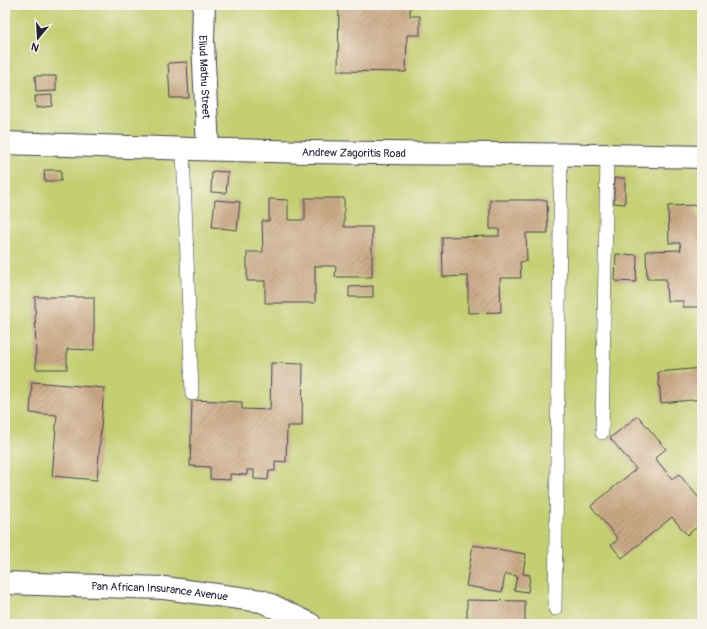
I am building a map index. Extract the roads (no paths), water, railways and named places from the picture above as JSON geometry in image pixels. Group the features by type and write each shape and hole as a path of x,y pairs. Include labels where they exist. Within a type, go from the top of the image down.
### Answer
{"street":[{"name":"Eliud Mathu Street","path":"204,5 203,42 208,149"},
{"name":"Andrew Zagoritis Road","path":"5,143 183,149 702,157"},
{"name":"Pan African Insurance Avenue","path":"5,583 164,588 262,601 310,624"}],"lane":[{"path":"183,149 192,394"},
{"path":"555,609 561,154"},
{"path":"602,433 607,155"}]}
